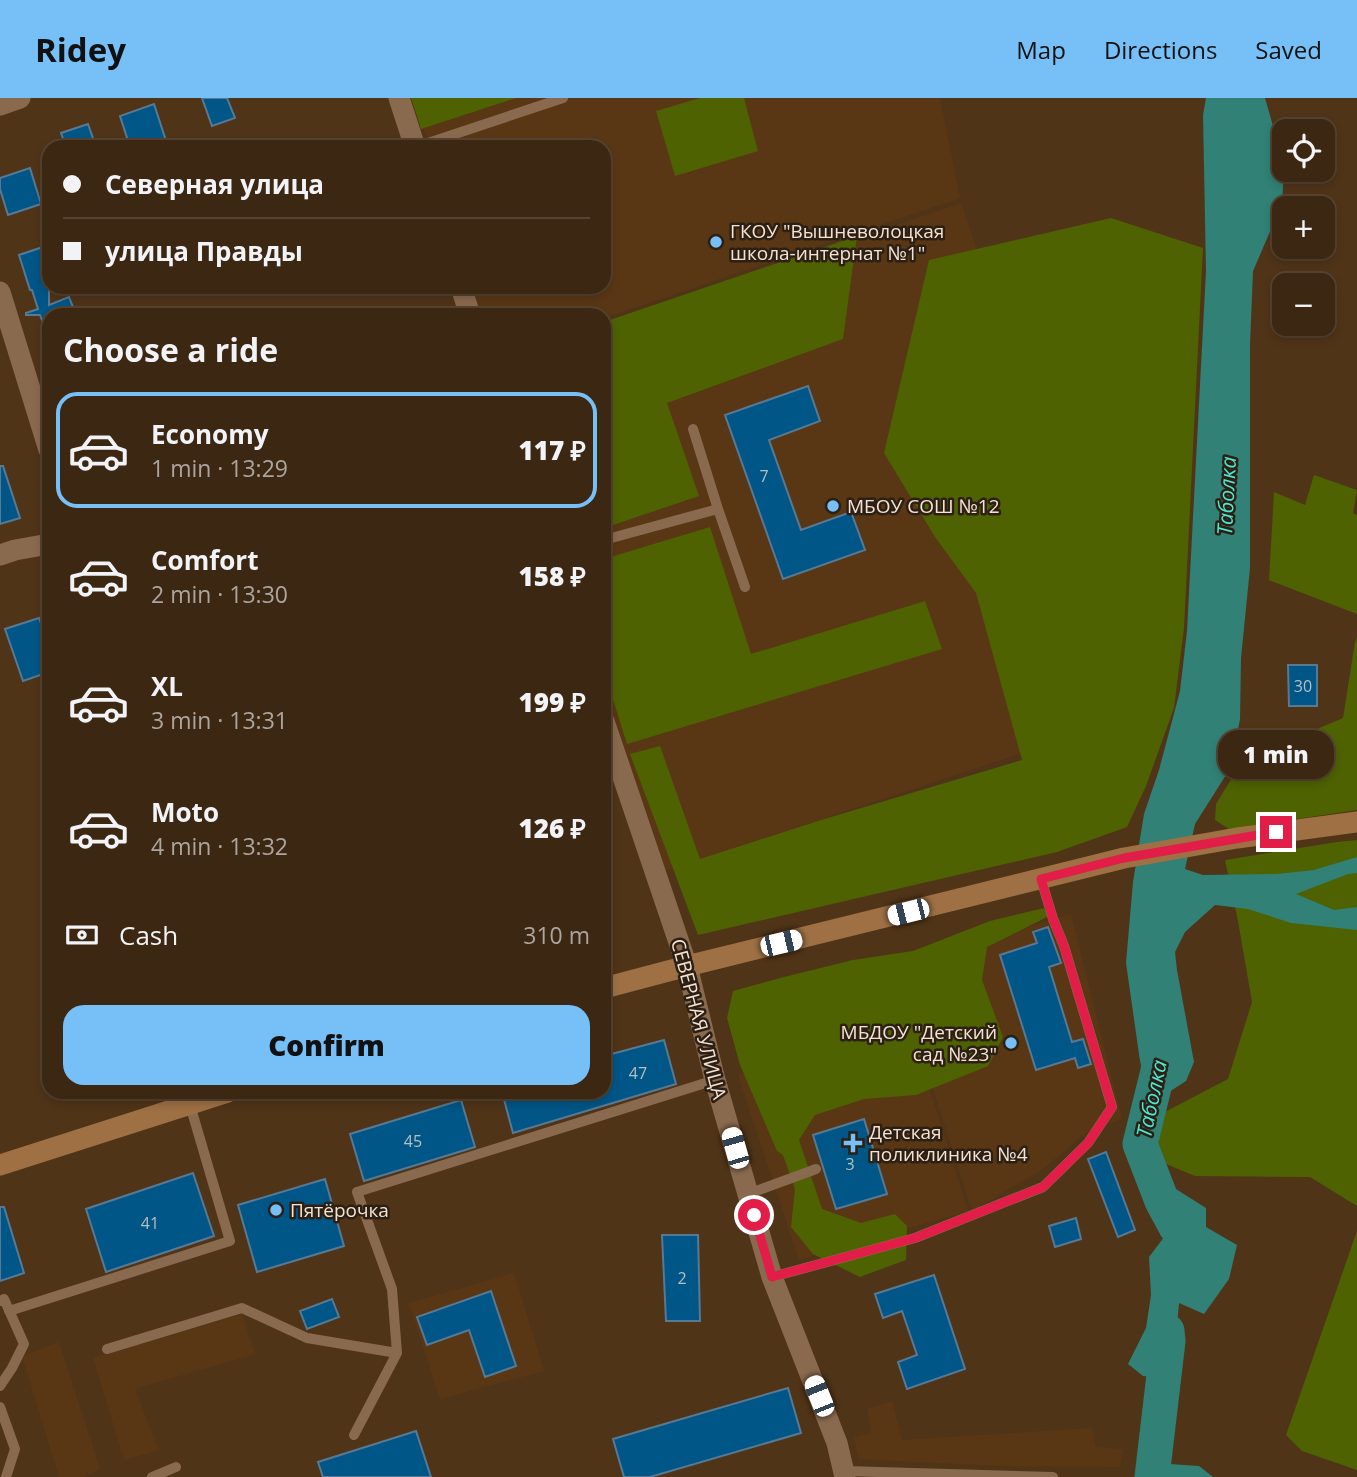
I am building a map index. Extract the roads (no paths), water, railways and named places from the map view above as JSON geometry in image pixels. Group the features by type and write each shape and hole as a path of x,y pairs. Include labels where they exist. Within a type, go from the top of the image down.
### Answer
{"street":[{"path":"0,105 20,98"},
{"path":"400,98 414,140"},
{"path":"0,292 42,427"},
{"path":"0,555 42,545"},
{"name":"СЕВЕРНАЯ УЛИЦА","path":"611,742 687,966 772,1277 837,1443 845,1474"},
{"path":"611,986 1124,858 1237,838 1357,822"},
{"path":"0,1165 208,1099"}],"lane":[{"path":"437,140 563,98"},
{"path":"693,429 745,586"},
{"path":"611,538 718,509"},
{"path":"772,1277 915,1238 1043,1187 1088,1143 1112,1107 1041,879"},
{"path":"354,1434 397,1353 392,1289 357,1192 716,1080"},
{"path":"9,1311 230,1241 190,1105"},
{"path":"748,1194 816,1169"},
{"path":"0,1301 4,1300 24,1343 0,1386"},
{"path":"107,1349 242,1308 307,1338 397,1353"},
{"path":"0,1407 15,1449 6,1477"},
{"path":"152,1477 176,1467"},
{"path":"845,1474 1054,1477"}],"water":[{"path":"1206,98 1265,98 1272,122 1272,182 1283,182 1282,196 1272,196 1272,227 1253,271 1250,344 1250,568 1241,658 1240,719 1231,767 1195,824 1185,869 1203,875 1277,874 1314,870 1357,857 1357,873 1296,894 1334,910 1357,907 1357,930 1291,923 1248,909 1215,905 1185,932 1175,952 1194,1062 1186,1081 1169,1092 1145,1082 1126,963 1133,882 1144,814 1180,691 1187,631 1206,271 1203,115"},
{"path":"1160,1179 1206,1208 1206,1227 1237,1245 1229,1279 1204,1314 1179,1303 1174,1359 1163,1378 1143,1376 1128,1364 1146,1328 1151,1295 1149,1257 1171,1228 1152,1189"},
{"path":"1170,1464 1199,1466 1213,1477 1144,1477"}],"waterway":[{"name":"Таболка","path":"1161,1041 1163,1051 1140,1144 1162,1201 1176,1227"},
{"name":"Таболка","path":"1152,1477 1167,1331"}],"place":[{"name":"ГКОУ \"Вышневолоцкая школа-интернат №1\"","path":"716,242"},
{"name":"МБОУ СОШ №12","path":"833,506"},
{"name":"МБДОУ \"Детский сад №23\"","path":"1011,1043"},
{"name":"Детская поликлиника №4","path":"853,1143"},
{"name":"Пятёрочка","path":"276,1210"}]}
